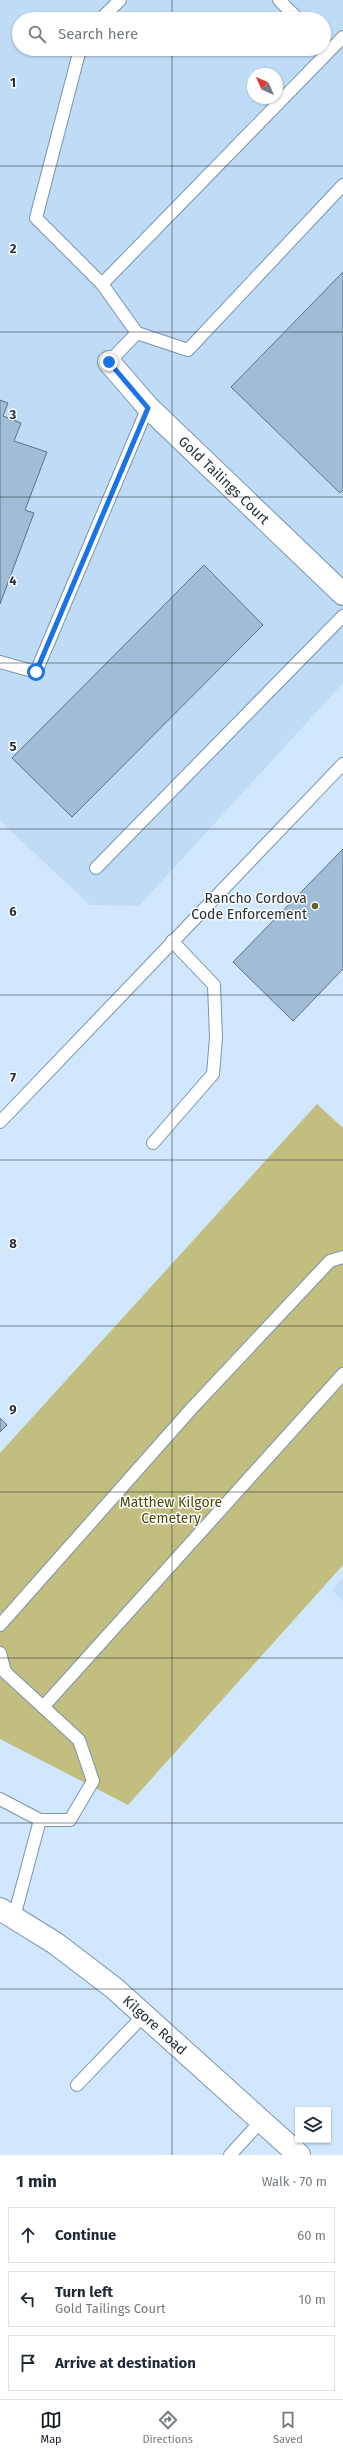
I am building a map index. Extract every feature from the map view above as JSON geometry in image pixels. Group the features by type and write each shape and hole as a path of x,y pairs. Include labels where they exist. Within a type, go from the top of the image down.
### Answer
{"street":[{"name":"Gold Tailings Court","path":"109,362 148,408 343,594"},
{"name":"Kilgore Road","path":"7,1913 55,1943 114,1988 299,2155"}],"lane":[{"path":"109,12 120,0"},
{"path":"279,0 291,12"},
{"path":"331,45 343,37"},
{"path":"78,56 36,218 102,284 137,333 188,350 343,185"},
{"path":"102,284 319,56"},
{"path":"109,362 137,333"},
{"path":"0,662 36,672 148,408"},
{"path":"96,868 343,616"},
{"path":"0,1122 343,764"},
{"path":"153,1144 213,1074 216,1038 214,985 172,941"},
{"path":"0,1625 193,1407 330,1261 343,1257"},
{"path":"43,1707 343,1374"},
{"path":"0,1652 5,1672 79,1740 93,1781 70,1820 40,1820 0,1799"},
{"path":"7,1913 40,1820"},
{"path":"77,2085 144,2015"},
{"path":"230,2155 262,2120"}],"shaded area":[{"path":"0,0 343,0 343,683 139,906 90,905 0,821"},
{"path":"343,1578 343,1601 332,1590"}],"green space":[{"name":"Matthew Kilgore Cemetery","path":"317,1104 343,1128 343,1565 128,1805 0,1739 0,1453"}],"building":[{"path":"343,272 343,490 340,493 231,387"},
{"path":"0,400 8,403 3,416 21,423 14,441 47,452 25,510 34,513 0,604"},
{"path":"204,565 263,625 72,817 12,758"},
{"name":"Rancho Cordova Code Enforcement","path":"343,849 343,969 293,1021 233,962"},
{"path":"0,1418 7,1425 0,1432"}],"place":[{"name":"Rancho Cordova Code Enforcement","path":"315,906"}],"route":[{"path":"36,672 148,408 109,362"}]}
